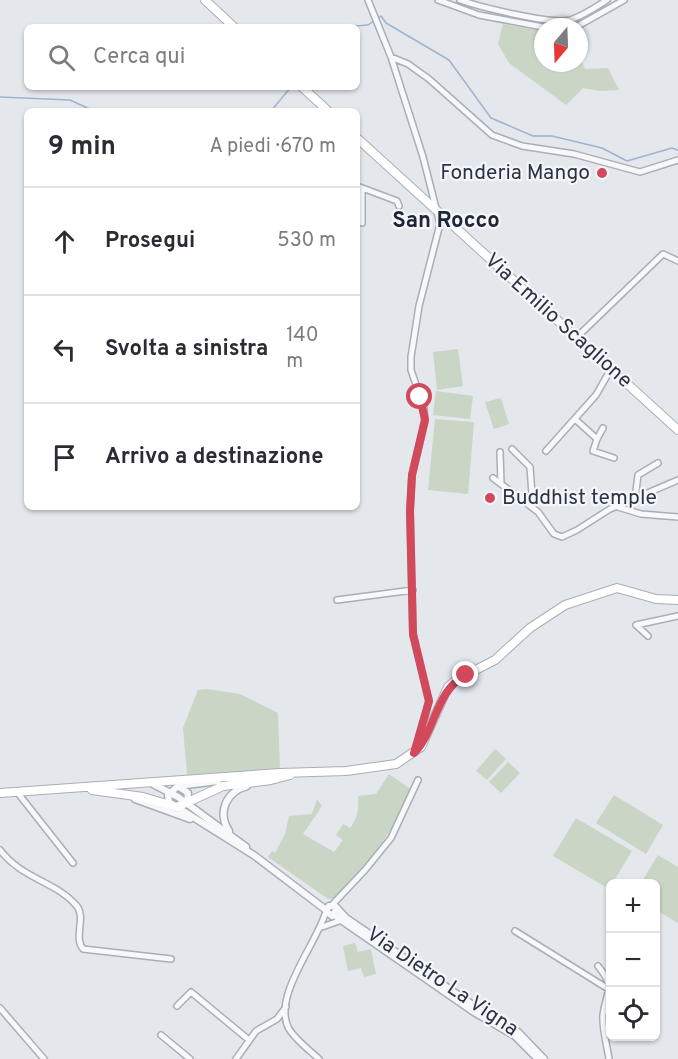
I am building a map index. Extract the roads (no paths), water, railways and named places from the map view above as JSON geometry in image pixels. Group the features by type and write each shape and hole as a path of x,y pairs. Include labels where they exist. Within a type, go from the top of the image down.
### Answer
{"main road":[{"path":"206,0 231,24"},
{"path":"305,90 325,108"},
{"name":"Via Emilio Scaglione","path":"360,141 678,430"},
{"path":"0,793 383,767 396,764 414,753 427,737 448,687 456,680 495,660 530,628 565,605 616,588 656,599 678,600"},
{"path":"78,788 143,797 174,807 187,804 223,786 263,781 294,773"}],"street":[{"path":"368,0 391,57 439,213 440,227 419,306 411,357 411,370 424,408 425,420 412,475 410,511 413,634 429,701 414,753"},
{"path":"438,0 491,17 534,25"},
{"path":"460,0 487,8 566,21 579,17 607,0"},
{"path":"588,20 624,0"},
{"path":"487,8 491,17"},
{"path":"491,17 495,9"},
{"path":"521,23 523,14"},
{"path":"391,57 408,64 429,79 492,135 522,146 574,153 640,172 678,160"},
{"path":"362,223 360,188 397,201 399,206"},
{"path":"577,337 663,254 678,261"},
{"path":"546,451 596,395 611,369"},
{"path":"575,419 597,440"},
{"path":"603,428 593,451 615,458"},
{"path":"512,448 530,467 533,508"},
{"path":"500,452 501,484"},
{"path":"634,499 638,475 658,464"},
{"path":"493,478 533,508 554,534 562,537 634,499 678,480"},
{"path":"618,507 641,514 678,518"},
{"path":"337,600 413,590"},
{"path":"648,636 636,625 678,616"},
{"path":"145,783 178,786 242,776"},
{"path":"236,1059 259,1028 277,1019 286,1006 293,980 332,909 391,838 418,780"},
{"path":"231,834 223,818 227,800 240,788 263,781"},
{"path":"157,785 170,791 231,834 255,856"},
{"path":"170,791 178,786"},
{"path":"178,786 188,793 187,804"},
{"path":"170,791 169,802 174,807 255,856 332,909"},
{"path":"17,792 74,862"},
{"path":"114,793 160,807 207,827"},
{"path":"0,850 14,867 64,895 78,906 81,914 79,944 83,950 171,958"},
{"name":"Via Dietro La Vigna","path":"332,909 342,920 466,1007 515,1036 538,1059"},
{"name":"Via Dietro La Vigna","path":"332,909 477,1008 518,1032 544,1059"},
{"path":"321,928 342,920"},
{"path":"515,931 606,988"},
{"path":"598,966 607,976 609,987"},
{"path":"177,1006 191,992 249,1040"},
{"path":"606,1005 603,1016 606,1038"},
{"path":"286,1006 288,1027"},
{"path":"0,1008 44,1059"},
{"path":"277,1019 319,1059"},
{"path":"161,1035 188,1058"},
{"path":"606,1041 609,1059"}],"waterway":[{"path":"378,18 381,16 386,23 449,60 491,118 533,136 552,136 602,148 627,161 672,148 678,150"},
{"path":"360,26 368,25 374,21"},
{"path":"274,108 288,90"},
{"path":"0,97 70,100 87,108"}],"place":[{"name":"Fonderia Mango","path":"602,173"},
{"name":"Buddhist temple","path":"490,498"}],"district":[{"name":"San Rocco","path":"446,221"}]}
